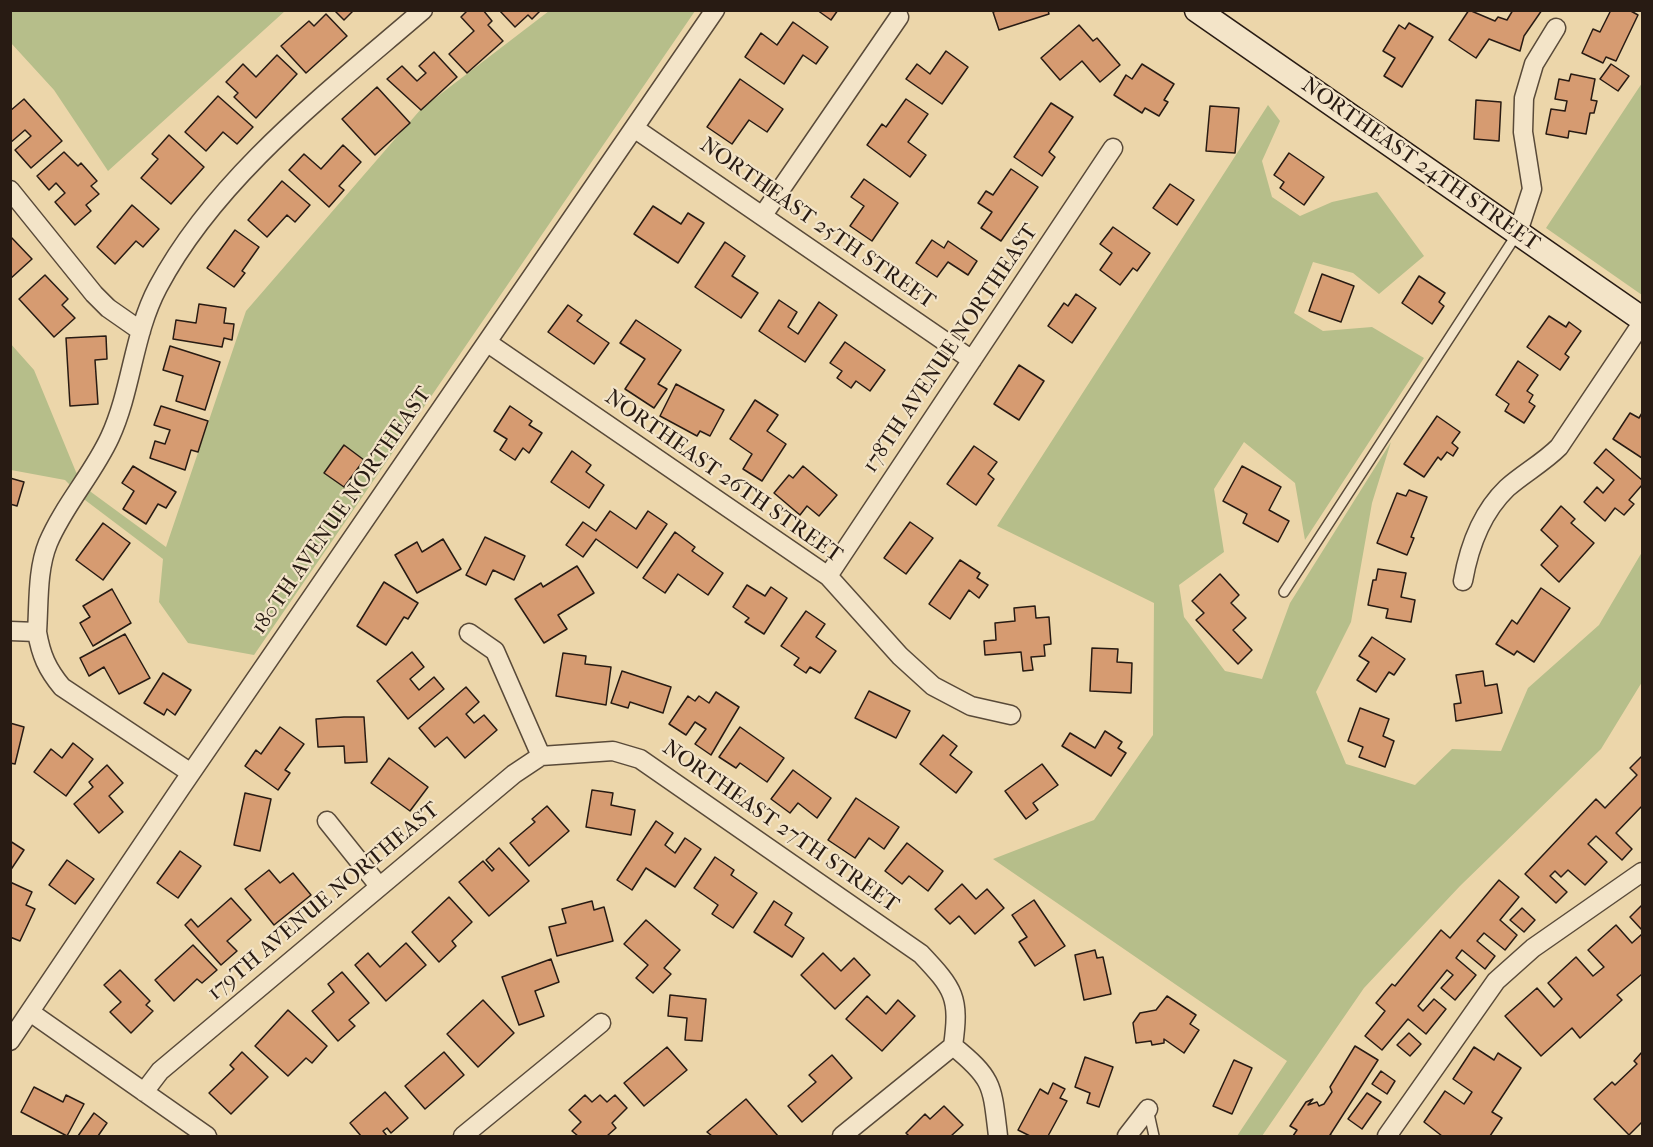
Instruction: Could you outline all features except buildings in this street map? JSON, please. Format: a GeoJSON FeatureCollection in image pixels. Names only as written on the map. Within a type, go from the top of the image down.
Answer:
{"type":"FeatureCollection","features":[{"type":"Feature","properties":{"kind":"main road","name":"NORTHEAST 24TH STREET"},"geometry":{"type":"LineString","coordinates":[[1197,10],[1642,318]]}},
{"type":"Feature","properties":{"kind":"street"},"geometry":{"type":"LineString","coordinates":[[191,773],[62,687],[44,662],[37,632],[41,568],[48,543],[110,438],[128,388],[141,331],[157,288],[182,248],[213,207],[280,134],[423,10]]}},
{"type":"Feature","properties":{"kind":"street","name":"180TH AVENUE NORTHEAST"},"geometry":{"type":"LineString","coordinates":[[10,1041],[191,773],[715,10]]}},
{"type":"Feature","properties":{"kind":"street"},"geometry":{"type":"LineString","coordinates":[[763,215],[899,16]]}},
{"type":"Feature","properties":{"kind":"street"},"geometry":{"type":"LineString","coordinates":[[1518,232],[1532,189],[1523,132],[1524,98],[1534,64],[1556,28]]}},
{"type":"Feature","properties":{"kind":"street","name":"NORTHEAST 25TH STREET"},"geometry":{"type":"LineString","coordinates":[[634,128],[972,360]]}},
{"type":"Feature","properties":{"kind":"street","name":"178TH AVENUE NORTHEAST"},"geometry":{"type":"LineString","coordinates":[[828,576],[1113,148]]}},
{"type":"Feature","properties":{"kind":"street"},"geometry":{"type":"LineString","coordinates":[[10,190],[94,294],[108,308],[141,331]]}},
{"type":"Feature","properties":{"kind":"street"},"geometry":{"type":"LineString","coordinates":[[1463,581],[1469,550],[1486,514],[1507,489],[1547,459],[1558,447],[1642,323]]}},
{"type":"Feature","properties":{"kind":"street","name":"NORTHEAST 26TH STREET"},"geometry":{"type":"LineString","coordinates":[[488,343],[828,576],[900,656],[933,686],[971,706],[1011,715]]}},
{"type":"Feature","properties":{"kind":"street"},"geometry":{"type":"LineString","coordinates":[[10,631],[37,632]]}},
{"type":"Feature","properties":{"kind":"street"},"geometry":{"type":"LineString","coordinates":[[469,633],[495,651],[542,756]]}},
{"type":"Feature","properties":{"kind":"street","name":"NORTHEAST 27TH STREET"},"geometry":{"type":"LineString","coordinates":[[542,756],[613,751],[640,759],[921,954],[944,978],[955,998],[957,1018],[953,1046]]}},
{"type":"Feature","properties":{"kind":"street","name":"179TH AVENUE NORTHEAST"},"geometry":{"type":"LineString","coordinates":[[144,1092],[160,1071],[379,886],[514,774],[542,756]]}},
{"type":"Feature","properties":{"kind":"street"},"geometry":{"type":"LineString","coordinates":[[327,820],[379,886]]}},
{"type":"Feature","properties":{"kind":"street"},"geometry":{"type":"LineString","coordinates":[[1387,1137],[1496,981],[1533,948],[1642,872]]}},
{"type":"Feature","properties":{"kind":"street"},"geometry":{"type":"LineString","coordinates":[[30,1012],[207,1137]]}},
{"type":"Feature","properties":{"kind":"street"},"geometry":{"type":"LineString","coordinates":[[464,1137],[601,1023]]}},
{"type":"Feature","properties":{"kind":"street"},"geometry":{"type":"LineString","coordinates":[[842,1137],[953,1046],[988,1078],[994,1096],[998,1137]]}},
{"type":"Feature","properties":{"kind":"street"},"geometry":{"type":"LineString","coordinates":[[1127,1137],[1148,1109]]}},
{"type":"Feature","properties":{"kind":"lane"},"geometry":{"type":"LineString","coordinates":[[1284,592],[1518,232]]}},
{"type":"Feature","properties":{"kind":"lane"},"geometry":{"type":"LineString","coordinates":[[1148,1109],[1154,1137]]}},
{"type":"Feature","properties":{"kind":"green space"},"geometry":{"type":"Polygon","coordinates":[[[11,10],[285,11],[108,171],[54,90],[11,43],[11,10]]]}},
{"type":"Feature","properties":{"kind":"green space"},"geometry":{"type":"Polygon","coordinates":[[[549,11],[695,11],[254,655],[188,643],[159,602],[163,559],[85,500],[65,480],[11,470],[10,343],[34,370],[76,472],[91,492],[166,547],[246,311],[421,109],[549,11]]]}},
{"type":"Feature","properties":{"kind":"green space"},"geometry":{"type":"Polygon","coordinates":[[[1642,83],[1642,295],[1546,228],[1642,83]]]}},
{"type":"Feature","properties":{"kind":"green space"},"geometry":{"type":"Polygon","coordinates":[[[1268,105],[1280,121],[1262,161],[1272,197],[1300,216],[1332,202],[1377,192],[1424,256],[1379,294],[1353,273],[1313,262],[1294,313],[1323,331],[1372,327],[1424,358],[1305,540],[1295,483],[1244,442],[1214,489],[1224,552],[1179,585],[1184,617],[1225,671],[1262,679],[1290,603],[1391,442],[1372,503],[1351,622],[1316,692],[1346,764],[1415,785],[1452,749],[1501,751],[1528,688],[1599,625],[1642,552],[1642,682],[1601,749],[1460,886],[1364,988],[1262,1136],[1237,1136],[1287,1061],[993,859],[1094,820],[1153,735],[1154,603],[997,526],[1268,105]]]}}]}
